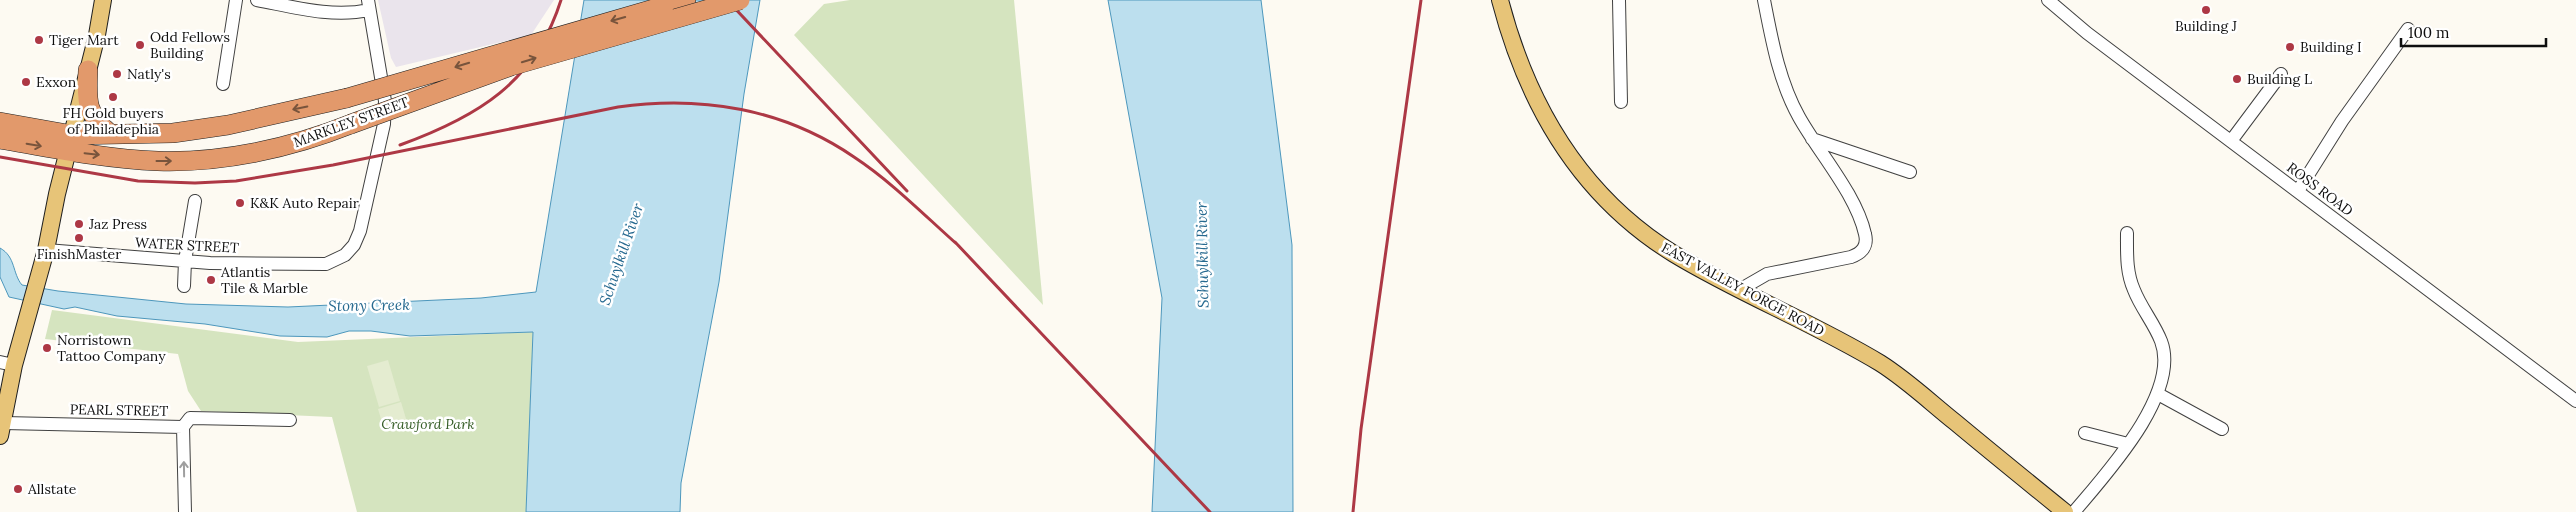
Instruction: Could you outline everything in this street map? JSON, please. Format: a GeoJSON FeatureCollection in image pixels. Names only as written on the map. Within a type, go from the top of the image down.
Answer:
{"type":"FeatureCollection","features":[{"type":"Feature","properties":{"kind":"highway"},"geometry":{"type":"LineString","coordinates":[[664,14],[686,0]]}},
{"type":"Feature","properties":{"kind":"highway"},"geometry":{"type":"LineString","coordinates":[[664,14],[740,0]]}},
{"type":"Feature","properties":{"kind":"highway","name":"MARKLEY STREET"},"geometry":{"type":"LineString","coordinates":[[0,139],[71,143],[109,133],[192,131],[228,125],[348,98],[664,14]]}},
{"type":"Feature","properties":{"kind":"highway","name":"MARKLEY STREET"},"geometry":{"type":"LineString","coordinates":[[0,122],[71,143],[157,161],[189,161],[278,147],[351,124],[478,76],[664,14]]}},
{"type":"Feature","properties":{"kind":"highway"},"geometry":{"type":"LineString","coordinates":[[88,70],[87,100],[90,110],[96,122],[109,133]]}},
{"type":"Feature","properties":{"kind":"main road"},"geometry":{"type":"LineString","coordinates":[[2,429],[7,363],[30,310],[45,256],[103,0]]}},
{"type":"Feature","properties":{"kind":"main road","name":"EAST VALLEY FORGE ROAD"},"geometry":{"type":"LineString","coordinates":[[1500,0],[1518,60],[1532,94],[1556,138],[1585,178],[1606,201],[1646,235],[1690,263],[1862,353],[1922,394],[2065,512]]}},
{"type":"Feature","properties":{"kind":"street"},"geometry":{"type":"LineString","coordinates":[[223,84],[236,0]]}},
{"type":"Feature","properties":{"kind":"street"},"geometry":{"type":"LineString","coordinates":[[257,0],[325,13],[348,14],[369,5]]}},
{"type":"Feature","properties":{"kind":"street"},"geometry":{"type":"LineString","coordinates":[[1619,0],[1621,102]]}},
{"type":"Feature","properties":{"kind":"street"},"geometry":{"type":"LineString","coordinates":[[1741,289],[1767,274],[1852,257],[1864,247],[1866,236],[1855,208],[1795,111],[1783,84],[1764,0]]}},
{"type":"Feature","properties":{"kind":"street","name":"ROSS ROAD"},"geometry":{"type":"LineString","coordinates":[[2048,0],[2087,33],[2576,401]]}},
{"type":"Feature","properties":{"kind":"street","name":"WATER STREET"},"geometry":{"type":"LineString","coordinates":[[45,256],[326,264],[346,255],[354,245],[360,230],[384,124],[385,101],[369,5]]}},
{"type":"Feature","properties":{"kind":"street"},"geometry":{"type":"LineString","coordinates":[[2298,191],[2342,122],[2408,28]]}},
{"type":"Feature","properties":{"kind":"street"},"geometry":{"type":"LineString","coordinates":[[2231,140],[2281,74]]}},
{"type":"Feature","properties":{"kind":"street"},"geometry":{"type":"LineString","coordinates":[[1812,139],[1910,172]]}},
{"type":"Feature","properties":{"kind":"street"},"geometry":{"type":"LineString","coordinates":[[184,286],[185,261],[194,201]]}},
{"type":"Feature","properties":{"kind":"street"},"geometry":{"type":"LineString","coordinates":[[2074,512],[2122,456],[2158,394],[2164,373],[2162,346],[2156,329],[2133,290],[2129,275],[2127,233]]}},
{"type":"Feature","properties":{"kind":"street"},"geometry":{"type":"LineString","coordinates":[[2158,394],[2222,429]]}},
{"type":"Feature","properties":{"kind":"street","name":"PEARL STREET"},"geometry":{"type":"LineString","coordinates":[[2,429],[183,427],[190,418],[290,420]]}},
{"type":"Feature","properties":{"kind":"street"},"geometry":{"type":"LineString","coordinates":[[183,427],[185,512]]}},
{"type":"Feature","properties":{"kind":"street"},"geometry":{"type":"LineString","coordinates":[[2086,433],[2128,444]]}},
{"type":"Feature","properties":{"kind":"shaded area"},"geometry":{"type":"Polygon","coordinates":[[[378,0],[554,0],[531,35],[396,67],[391,58],[378,0]]]}},
{"type":"Feature","properties":{"kind":"green space"},"geometry":{"type":"Polygon","coordinates":[[[850,0],[1014,0],[1043,305],[794,35],[824,4],[850,0]]]}},
{"type":"Feature","properties":{"kind":"green space","name":"Crawford Park"},"geometry":{"type":"Polygon","coordinates":[[[52,310],[298,342],[533,332],[526,512],[357,512],[332,417],[201,411],[188,391],[178,354],[45,339],[52,310]]]}},
{"type":"Feature","properties":{"kind":"green space"},"geometry":{"type":"Polygon","coordinates":[[[388,360],[400,401],[379,407],[367,366],[388,360]]]}},
{"type":"Feature","properties":{"kind":"green space"},"geometry":{"type":"Polygon","coordinates":[[[401,402],[407,422],[384,429],[378,409],[401,402]]]}},
{"type":"Feature","properties":{"kind":"water"},"geometry":{"type":"Polygon","coordinates":[[[584,0],[760,0],[744,94],[719,282],[681,483],[680,512],[526,512],[533,332],[410,336],[371,331],[349,331],[327,337],[280,336],[205,324],[117,316],[75,307],[64,309],[9,297],[0,277],[0,248],[9,256],[22,285],[58,291],[186,304],[288,307],[481,298],[536,292],[584,0]]]}},
{"type":"Feature","properties":{"kind":"water","name":"Schuylkill River"},"geometry":{"type":"Polygon","coordinates":[[[1108,0],[1261,0],[1292,245],[1293,512],[1152,512],[1162,298],[1108,0]]]}},
{"type":"Feature","properties":{"kind":"railway"},"geometry":{"type":"LineString","coordinates":[[400,145],[454,122],[478,109],[500,93],[519,75],[536,54],[550,29],[561,0]]}},
{"type":"Feature","properties":{"kind":"railway"},"geometry":{"type":"LineString","coordinates":[[727,0],[907,191]]}},
{"type":"Feature","properties":{"kind":"railway"},"geometry":{"type":"LineString","coordinates":[[1353,512],[1361,429],[1421,0]]}},
{"type":"Feature","properties":{"kind":"railway"},"geometry":{"type":"LineString","coordinates":[[0,157],[138,181],[195,183],[236,181],[333,165],[618,107],[680,103],[711,105],[771,117],[799,127],[827,141],[882,177],[959,246]]}},
{"type":"Feature","properties":{"kind":"railway"},"geometry":{"type":"LineString","coordinates":[[955,242],[1210,512]]}},
{"type":"Feature","properties":{"kind":"place","name":"Building J"},"geometry":{"type":"Point","coordinates":[2206,10]}},
{"type":"Feature","properties":{"kind":"place","name":"Tiger Mart"},"geometry":{"type":"Point","coordinates":[39,40]}},
{"type":"Feature","properties":{"kind":"place","name":"Odd Fellows Building"},"geometry":{"type":"Point","coordinates":[140,45]}},
{"type":"Feature","properties":{"kind":"place","name":"Building I"},"geometry":{"type":"Point","coordinates":[2290,47]}},
{"type":"Feature","properties":{"kind":"place","name":"Natly's"},"geometry":{"type":"Point","coordinates":[117,74]}},
{"type":"Feature","properties":{"kind":"place","name":"Building L"},"geometry":{"type":"Point","coordinates":[2237,79]}},
{"type":"Feature","properties":{"kind":"place","name":"Exxon"},"geometry":{"type":"Point","coordinates":[26,82]}},
{"type":"Feature","properties":{"kind":"place","name":"FH Gold buyers of Philadephia"},"geometry":{"type":"Point","coordinates":[113,97]}},
{"type":"Feature","properties":{"kind":"place","name":"K&K Auto Repair"},"geometry":{"type":"Point","coordinates":[240,203]}},
{"type":"Feature","properties":{"kind":"place","name":"Jaz Press"},"geometry":{"type":"Point","coordinates":[79,224]}},
{"type":"Feature","properties":{"kind":"place","name":"FinishMaster"},"geometry":{"type":"Point","coordinates":[79,238]}},
{"type":"Feature","properties":{"kind":"place","name":"Atlantis Tile & Marble"},"geometry":{"type":"Point","coordinates":[211,280]}},
{"type":"Feature","properties":{"kind":"place","name":"Norristown Tattoo Company"},"geometry":{"type":"Point","coordinates":[47,348]}},
{"type":"Feature","properties":{"kind":"place","name":"Allstate"},"geometry":{"type":"Point","coordinates":[18,489]}},
{"type":"Feature","properties":{"kind":"water label","name":"Stony Creek"},"geometry":{"type":"Point","coordinates":[369,305]}}]}
